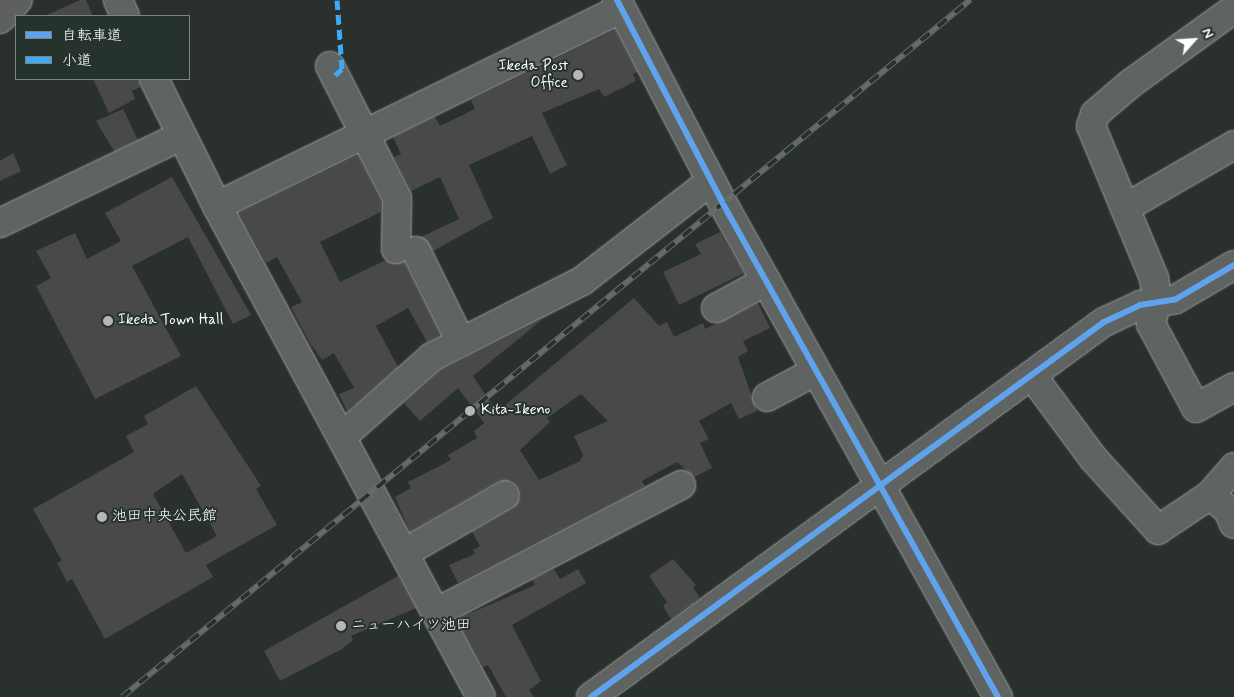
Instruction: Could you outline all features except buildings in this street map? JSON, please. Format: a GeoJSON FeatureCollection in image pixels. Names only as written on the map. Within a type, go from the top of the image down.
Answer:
{"type":"FeatureCollection","features":[{"type":"Feature","properties":{"kind":"highway"},"geometry":{"type":"LineString","coordinates":[[0,19],[18,0]]}},
{"type":"Feature","properties":{"kind":"street"},"geometry":{"type":"LineString","coordinates":[[118,0],[125,15]]}},
{"type":"Feature","properties":{"kind":"street"},"geometry":{"type":"LineString","coordinates":[[217,206],[364,134],[619,4],[711,181],[998,697]]}},
{"type":"Feature","properties":{"kind":"street"},"geometry":{"type":"LineString","coordinates":[[1234,9],[1095,114],[1090,126],[1154,278],[1157,300],[1151,324],[1196,408],[1234,387]]}},
{"type":"Feature","properties":{"kind":"street"},"geometry":{"type":"LineString","coordinates":[[330,66],[397,198],[406,250],[461,342]]}},
{"type":"Feature","properties":{"kind":"street"},"geometry":{"type":"LineString","coordinates":[[154,80],[217,206],[344,435],[482,697]]}},
{"type":"Feature","properties":{"kind":"street"},"geometry":{"type":"LineString","coordinates":[[0,223],[181,136]]}},
{"type":"Feature","properties":{"kind":"street"},"geometry":{"type":"LineString","coordinates":[[1125,208],[1234,145]]}},
{"type":"Feature","properties":{"kind":"street"},"geometry":{"type":"LineString","coordinates":[[344,435],[432,356],[582,281],[711,181]]}},
{"type":"Feature","properties":{"kind":"street"},"geometry":{"type":"LineString","coordinates":[[591,697],[879,486],[1033,377],[1104,322],[1157,300],[1176,299],[1234,265]]}},
{"type":"Feature","properties":{"kind":"street"},"geometry":{"type":"LineString","coordinates":[[716,308],[766,281]]}},
{"type":"Feature","properties":{"kind":"street"},"geometry":{"type":"LineString","coordinates":[[767,397],[816,371]]}},
{"type":"Feature","properties":{"kind":"street"},"geometry":{"type":"LineString","coordinates":[[1033,377],[1093,458],[1158,530],[1210,495],[1234,467]]}},
{"type":"Feature","properties":{"kind":"street"},"geometry":{"type":"LineString","coordinates":[[437,612],[681,485]]}},
{"type":"Feature","properties":{"kind":"street"},"geometry":{"type":"LineString","coordinates":[[406,552],[505,495]]}},
{"type":"Feature","properties":{"kind":"street"},"geometry":{"type":"LineString","coordinates":[[1210,495],[1228,510],[1234,524]]}},
{"type":"Feature","properties":{"kind":"railway"},"geometry":{"type":"LineString","coordinates":[[122,697],[970,0]]}},
{"type":"Feature","properties":{"kind":"marked path"},"geometry":{"type":"LineString","coordinates":[[335,75],[342,69],[337,0]]}},
{"type":"Feature","properties":{"kind":"cycle path"},"geometry":{"type":"LineString","coordinates":[[617,0],[722,202],[998,697]]}},
{"type":"Feature","properties":{"kind":"cycle path"},"geometry":{"type":"LineString","coordinates":[[591,697],[1104,322],[1140,305],[1176,299],[1234,265]]}},
{"type":"Feature","properties":{"kind":"place","name":"Ikeda Post Office"},"geometry":{"type":"Point","coordinates":[578,75]}},
{"type":"Feature","properties":{"kind":"place","name":"Ikeda Town Hall"},"geometry":{"type":"Point","coordinates":[108,321]}},
{"type":"Feature","properties":{"kind":"place","name":"Kita-Ikeno"},"geometry":{"type":"Point","coordinates":[470,411]}},
{"type":"Feature","properties":{"kind":"place","name":"池田中央公民館"},"geometry":{"type":"Point","coordinates":[102,517]}},
{"type":"Feature","properties":{"kind":"place","name":"ニューハイツ池田"},"geometry":{"type":"Point","coordinates":[341,626]}}]}
